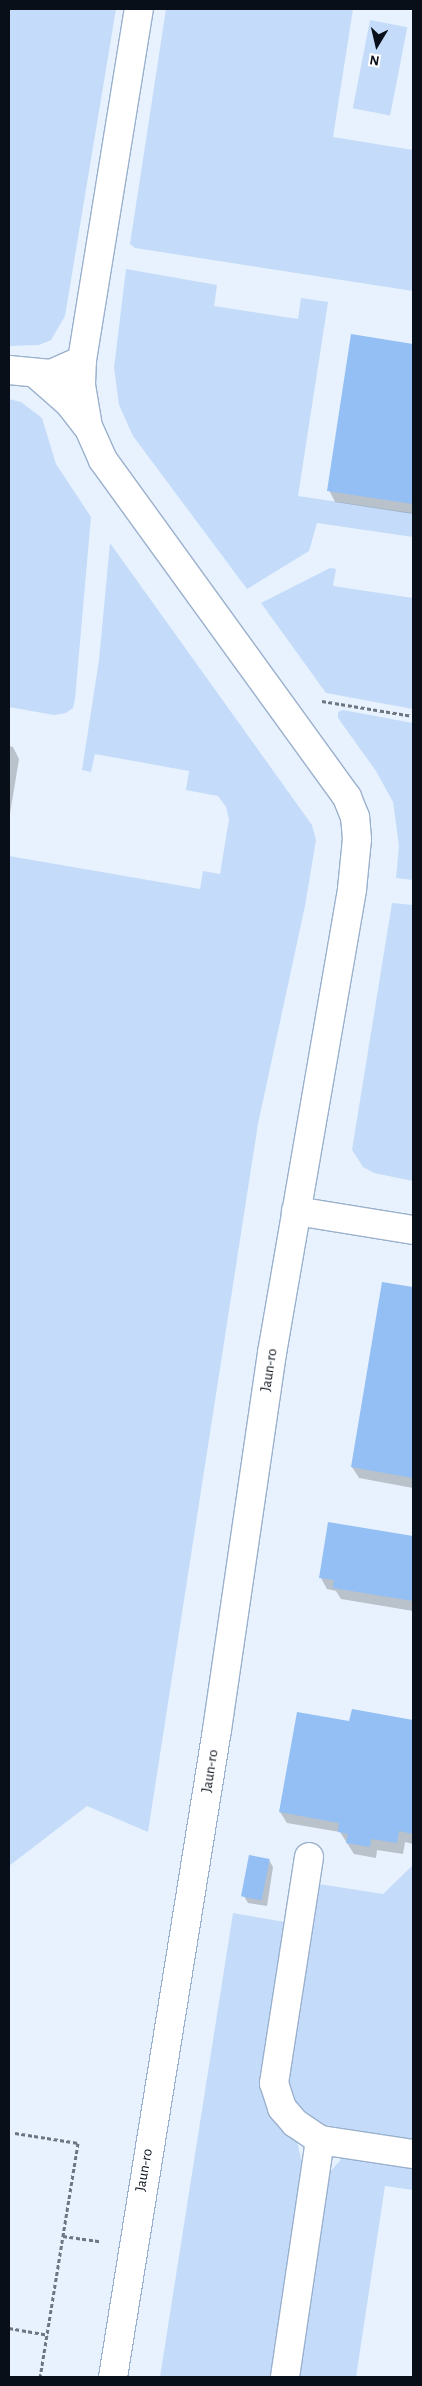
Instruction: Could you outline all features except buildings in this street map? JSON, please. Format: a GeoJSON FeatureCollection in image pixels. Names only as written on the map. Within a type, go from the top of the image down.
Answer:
{"type":"FeatureCollection","features":[{"type":"Feature","properties":{"kind":"street"},"geometry":{"type":"LineString","coordinates":[[88,427],[81,385],[82,360],[139,9]]}},
{"type":"Feature","properties":{"kind":"street"},"geometry":{"type":"LineString","coordinates":[[9,370],[36,374],[62,370],[82,360]]}},
{"type":"Feature","properties":{"kind":"street"},"geometry":{"type":"LineString","coordinates":[[36,374],[63,397],[88,427]]}},
{"type":"Feature","properties":{"kind":"street","name":"Jaun-ro"},"geometry":{"type":"LineString","coordinates":[[88,427],[103,460],[347,797],[355,818],[357,839],[352,889],[296,1211],[113,2377]]}},
{"type":"Feature","properties":{"kind":"street"},"geometry":{"type":"LineString","coordinates":[[296,1211],[413,1230]]}},
{"type":"Feature","properties":{"kind":"street"},"geometry":{"type":"LineString","coordinates":[[309,1856],[274,2083],[282,2108],[295,2123],[320,2140],[413,2154]]}},
{"type":"Feature","properties":{"kind":"street"},"geometry":{"type":"LineString","coordinates":[[285,2377],[320,2140]]}},
{"type":"Feature","properties":{"kind":"path"},"geometry":{"type":"LineString","coordinates":[[322,701],[413,716]]}},
{"type":"Feature","properties":{"kind":"path"},"geometry":{"type":"LineString","coordinates":[[15,2132],[78,2143],[40,2377]]}},
{"type":"Feature","properties":{"kind":"path"},"geometry":{"type":"LineString","coordinates":[[63,2236],[100,2242]]}},
{"type":"Feature","properties":{"kind":"path"},"geometry":{"type":"LineString","coordinates":[[9,2328],[47,2335]]}},
{"type":"Feature","properties":{"kind":"shaded area"},"geometry":{"type":"Polygon","coordinates":[[[9,9],[116,9],[65,316],[51,340],[39,345],[9,346],[9,9]]]}},
{"type":"Feature","properties":{"kind":"shaded area"},"geometry":{"type":"Polygon","coordinates":[[[166,9],[353,9],[333,137],[413,150],[413,291],[135,248],[130,244],[166,9]]]}},
{"type":"Feature","properties":{"kind":"shaded area"},"geometry":{"type":"Polygon","coordinates":[[[370,20],[407,27],[390,116],[353,108],[370,20]]]}},
{"type":"Feature","properties":{"kind":"shaded area"},"geometry":{"type":"Polygon","coordinates":[[[126,269],[217,285],[214,306],[298,319],[301,298],[328,302],[298,496],[413,513],[413,537],[317,523],[309,551],[247,589],[133,436],[119,405],[114,368],[126,269]]]}},
{"type":"Feature","properties":{"kind":"shaded area"},"geometry":{"type":"Polygon","coordinates":[[[9,399],[21,402],[42,418],[56,464],[91,517],[75,699],[73,708],[66,713],[54,715],[9,707],[9,399]]]}},
{"type":"Feature","properties":{"kind":"shaded area"},"geometry":{"type":"Polygon","coordinates":[[[110,543],[312,825],[316,840],[305,906],[258,1124],[148,1832],[87,1806],[9,1866],[9,856],[200,889],[203,871],[220,874],[229,819],[226,807],[218,796],[186,790],[189,771],[95,754],[91,772],[82,770],[99,660],[110,543]]]}},
{"type":"Feature","properties":{"kind":"shaded area"},"geometry":{"type":"Polygon","coordinates":[[[330,568],[336,569],[333,586],[413,598],[413,709],[326,693],[261,603],[330,568]]]}},
{"type":"Feature","properties":{"kind":"shaded area"},"geometry":{"type":"Polygon","coordinates":[[[343,710],[413,723],[413,880],[396,878],[399,846],[393,802],[376,771],[338,718],[338,712],[343,710]]]}},
{"type":"Feature","properties":{"kind":"shaded area"},"geometry":{"type":"Polygon","coordinates":[[[392,903],[413,905],[413,1181],[374,1173],[363,1167],[352,1150],[392,903]]]}},
{"type":"Feature","properties":{"kind":"shaded area"},"geometry":{"type":"Polygon","coordinates":[[[413,1865],[413,2140],[319,2124],[295,2102],[286,2077],[319,1884],[383,1894],[413,1865]]]}},
{"type":"Feature","properties":{"kind":"shaded area"},"geometry":{"type":"Polygon","coordinates":[[[233,1913],[285,1922],[261,2077],[262,2091],[265,2104],[297,2141],[304,2171],[274,2377],[160,2377],[233,1913]]]}},
{"type":"Feature","properties":{"kind":"shaded area"},"geometry":{"type":"Polygon","coordinates":[[[344,2156],[413,2162],[413,2190],[385,2186],[356,2377],[295,2377],[329,2173],[344,2156]]]}}]}
